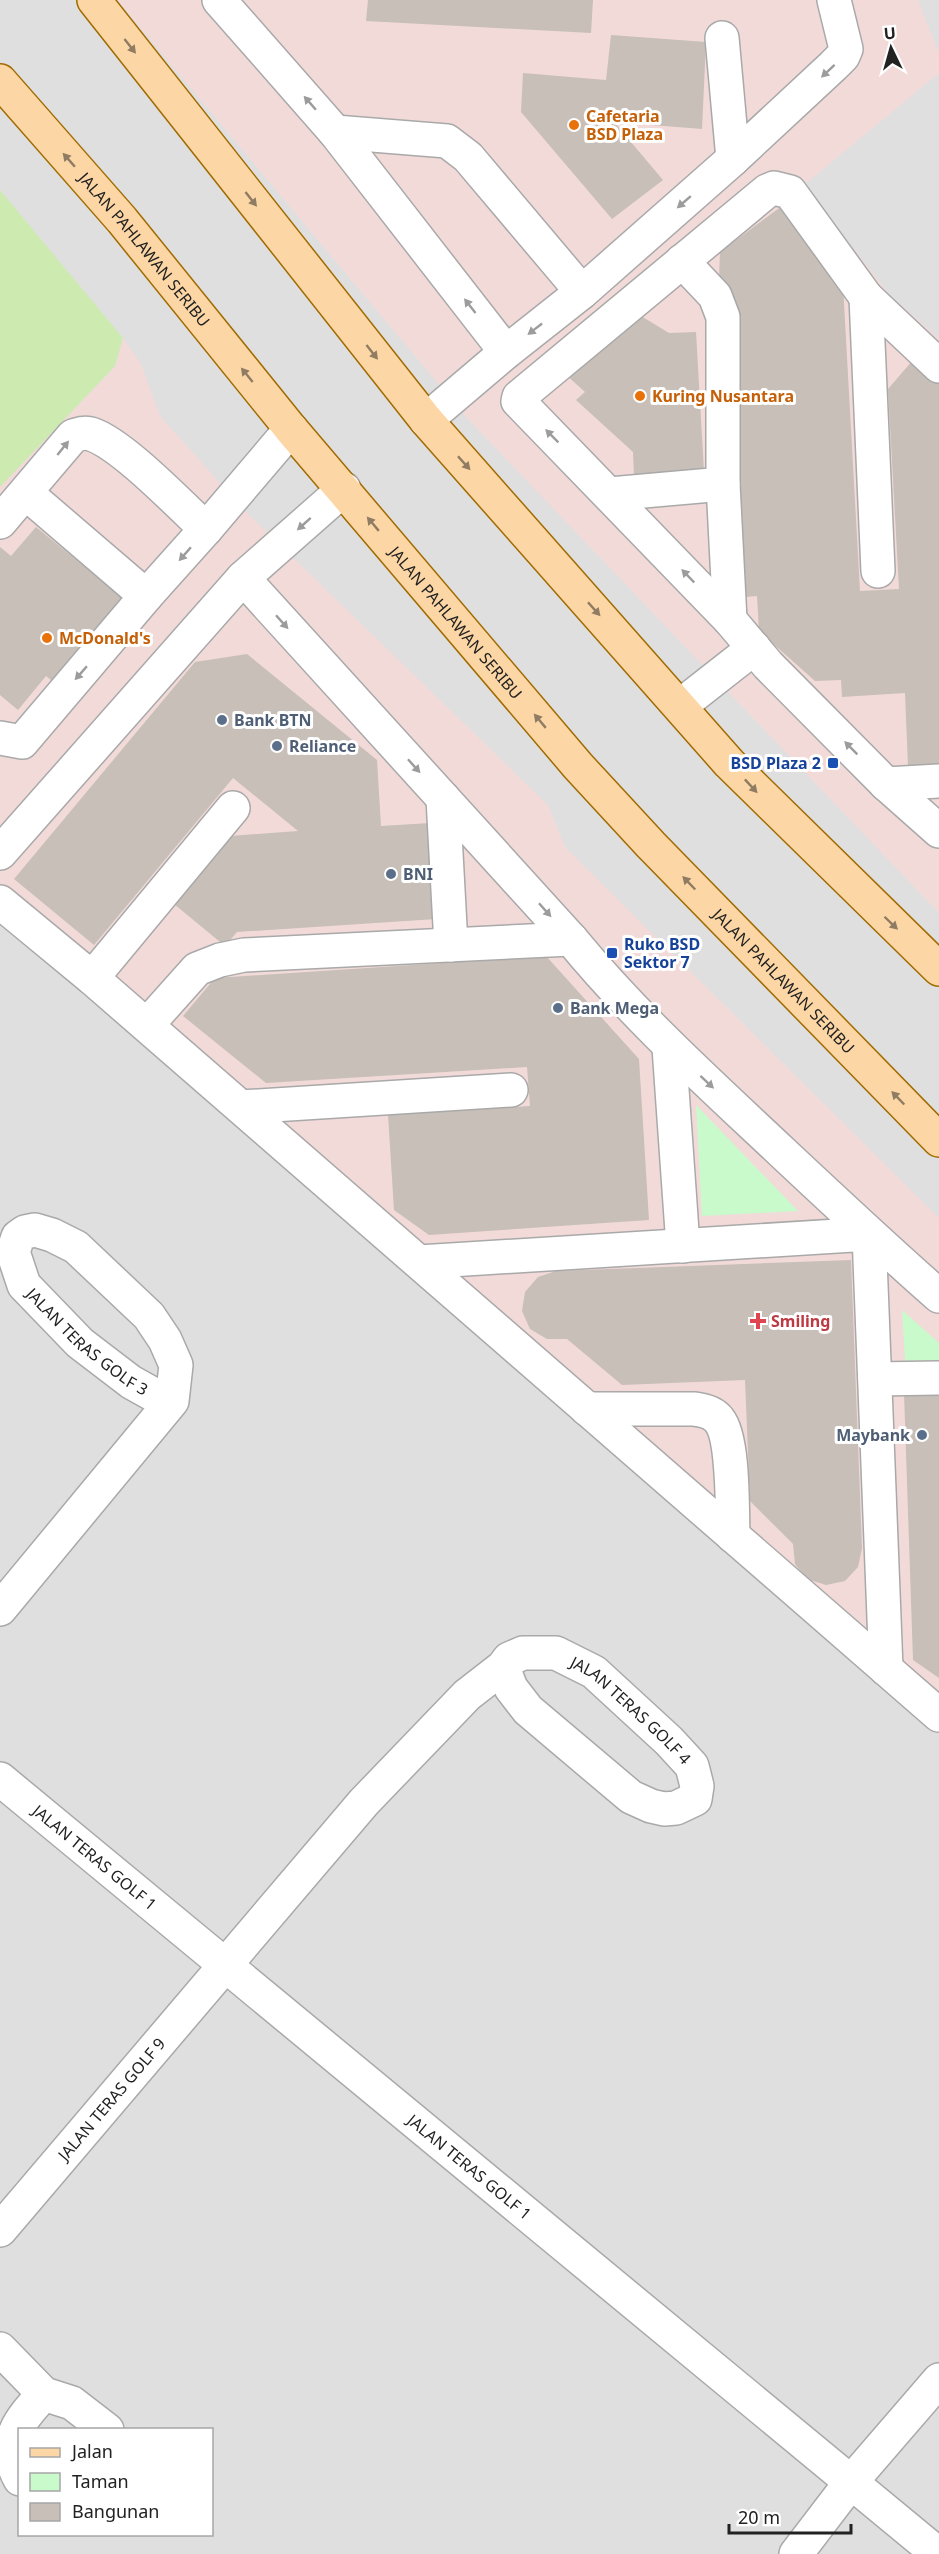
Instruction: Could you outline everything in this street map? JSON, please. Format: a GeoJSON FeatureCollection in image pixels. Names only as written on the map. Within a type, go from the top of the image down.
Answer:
{"type":"FeatureCollection","features":[{"type":"Feature","properties":{"kind":"main road"},"geometry":{"type":"LineString","coordinates":[[94,0],[426,420],[760,796],[939,969]]}},
{"type":"Feature","properties":{"kind":"main road","name":"JALAN PAHLAWAN SERIBU"},"geometry":{"type":"LineString","coordinates":[[0,81],[122,220],[291,429],[578,766],[651,845],[939,1140]]}},
{"type":"Feature","properties":{"kind":"street"},"geometry":{"type":"LineString","coordinates":[[426,420],[506,352],[582,292],[733,159],[843,56],[845,42],[834,0]]}},
{"type":"Feature","properties":{"kind":"street"},"geometry":{"type":"LineString","coordinates":[[234,4],[506,352]]}},
{"type":"Feature","properties":{"kind":"street"},"geometry":{"type":"LineString","coordinates":[[722,38],[733,159]]}},
{"type":"Feature","properties":{"kind":"street"},"geometry":{"type":"LineString","coordinates":[[335,132],[447,141],[468,157],[582,292]]}},
{"type":"Feature","properties":{"kind":"street"},"geometry":{"type":"LineString","coordinates":[[939,366],[866,297],[790,192],[781,189],[767,191],[519,397],[520,405],[610,494],[754,648],[886,784],[939,831]]}},
{"type":"Feature","properties":{"kind":"street"},"geometry":{"type":"LineString","coordinates":[[682,261],[715,296],[723,317],[723,484],[730,620]]}},
{"type":"Feature","properties":{"kind":"street"},"geometry":{"type":"LineString","coordinates":[[866,297],[878,571]]}},
{"type":"Feature","properties":{"kind":"street"},"geometry":{"type":"LineString","coordinates":[[0,738],[22,742],[291,429]]}},
{"type":"Feature","properties":{"kind":"street"},"geometry":{"type":"LineString","coordinates":[[0,522],[73,436],[90,434],[114,446],[206,529]]}},
{"type":"Feature","properties":{"kind":"street"},"geometry":{"type":"LineString","coordinates":[[610,494],[723,484]]}},
{"type":"Feature","properties":{"kind":"street"},"geometry":{"type":"LineString","coordinates":[[0,853],[243,578],[344,489]]}},
{"type":"Feature","properties":{"kind":"street"},"geometry":{"type":"LineString","coordinates":[[26,493],[146,596]]}},
{"type":"Feature","properties":{"kind":"street"},"geometry":{"type":"LineString","coordinates":[[243,578],[571,939],[598,972],[669,1047],[869,1234],[939,1296]]}},
{"type":"Feature","properties":{"kind":"street"},"geometry":{"type":"LineString","coordinates":[[680,706],[754,648]]}},
{"type":"Feature","properties":{"kind":"street"},"geometry":{"type":"LineString","coordinates":[[886,784],[939,780]]}},
{"type":"Feature","properties":{"kind":"street"},"geometry":{"type":"LineString","coordinates":[[443,798],[451,945]]}},
{"type":"Feature","properties":{"kind":"street"},"geometry":{"type":"LineString","coordinates":[[92,978],[233,808]]}},
{"type":"Feature","properties":{"kind":"street"},"geometry":{"type":"LineString","coordinates":[[0,902],[241,1107],[939,1715]]}},
{"type":"Feature","properties":{"kind":"street"},"geometry":{"type":"LineString","coordinates":[[147,1026],[197,969],[220,960],[243,955],[571,939]]}},
{"type":"Feature","properties":{"kind":"street"},"geometry":{"type":"LineString","coordinates":[[669,1047],[683,1246]]}},
{"type":"Feature","properties":{"kind":"street"},"geometry":{"type":"LineString","coordinates":[[241,1107],[511,1090]]}},
{"type":"Feature","properties":{"kind":"street","name":"JALAN TERAS GOLF 3"},"geometry":{"type":"LineString","coordinates":[[34,1230],[52,1235],[76,1247],[149,1316],[165,1340],[176,1365],[172,1401],[131,1382],[80,1343],[24,1285],[13,1252],[18,1237],[34,1230]]}},
{"type":"Feature","properties":{"kind":"street"},"geometry":{"type":"LineString","coordinates":[[419,1262],[869,1234]]}},
{"type":"Feature","properties":{"kind":"street"},"geometry":{"type":"LineString","coordinates":[[869,1234],[886,1669]]}},
{"type":"Feature","properties":{"kind":"street"},"geometry":{"type":"LineString","coordinates":[[875,1379],[939,1378]]}},
{"type":"Feature","properties":{"kind":"street"},"geometry":{"type":"LineString","coordinates":[[0,1609],[172,1401]]}},
{"type":"Feature","properties":{"kind":"street"},"geometry":{"type":"LineString","coordinates":[[587,1409],[694,1409],[707,1411],[719,1419],[728,1438],[733,1536]]}},
{"type":"Feature","properties":{"kind":"street","name":"JALAN TERAS GOLF 4"},"geometry":{"type":"LineString","coordinates":[[225,1967],[364,1802],[467,1695],[503,1667],[509,1659],[523,1653],[556,1653],[594,1672],[669,1741],[692,1766],[698,1786],[694,1799],[676,1808],[664,1809],[631,1797],[528,1710],[512,1688],[503,1667]]}},
{"type":"Feature","properties":{"kind":"street","name":"JALAN TERAS GOLF 1"},"geometry":{"type":"LineString","coordinates":[[0,1779],[938,2554]]}},
{"type":"Feature","properties":{"kind":"street","name":"JALAN TERAS GOLF 9"},"geometry":{"type":"LineString","coordinates":[[0,2230],[225,1967]]}},
{"type":"Feature","properties":{"kind":"street"},"geometry":{"type":"LineString","coordinates":[[0,2349],[44,2394],[72,2403],[104,2428]]}},
{"type":"Feature","properties":{"kind":"street"},"geometry":{"type":"LineString","coordinates":[[796,2554],[851,2482],[939,2380]]}},
{"type":"Feature","properties":{"kind":"street"},"geometry":{"type":"LineString","coordinates":[[18,2476],[11,2467],[8,2448],[18,2422],[44,2394]]}},
{"type":"Feature","properties":{"kind":"shaded area"},"geometry":{"type":"Polygon","coordinates":[[[0,0],[939,0],[939,2554],[0,2554],[0,0]]]}},
{"type":"Feature","properties":{"kind":"shaded area"},"geometry":{"type":"Polygon","coordinates":[[[117,0],[918,0],[939,54],[939,73],[804,185],[889,294],[939,339],[939,913],[466,417],[117,0]]]}},
{"type":"Feature","properties":{"kind":"shaded area"},"geometry":{"type":"Polygon","coordinates":[[[123,338],[141,364],[160,416],[246,512],[548,805],[565,847],[939,1218],[939,1733],[0,920],[0,487],[115,366],[123,338]]]}},
{"type":"Feature","properties":{"kind":"green space"},"geometry":{"type":"Polygon","coordinates":[[[0,190],[123,338],[115,366],[0,487],[0,190]]]}},
{"type":"Feature","properties":{"kind":"green space"},"geometry":{"type":"Polygon","coordinates":[[[696,1105],[798,1211],[702,1216],[696,1105]]]}},
{"type":"Feature","properties":{"kind":"green space"},"geometry":{"type":"Polygon","coordinates":[[[902,1310],[939,1343],[939,1360],[905,1361],[902,1310]]]}},
{"type":"Feature","properties":{"kind":"building"},"geometry":{"type":"Polygon","coordinates":[[[368,0],[593,0],[591,33],[366,21],[368,0]]]}},
{"type":"Feature","properties":{"kind":"building","name":"Cafetaria BSD Plaza"},"geometry":{"type":"Polygon","coordinates":[[[611,35],[706,42],[702,129],[614,122],[663,180],[612,219],[521,112],[523,73],[606,80],[611,35]]]}},
{"type":"Feature","properties":{"kind":"building"},"geometry":{"type":"Polygon","coordinates":[[[782,206],[843,285],[860,591],[899,589],[888,389],[913,360],[939,382],[939,764],[908,766],[905,693],[842,697],[841,680],[815,681],[759,631],[757,596],[745,597],[735,413],[719,279],[720,252],[782,206]]]}},
{"type":"Feature","properties":{"kind":"building","name":"Kuring Nusantara"},"geometry":{"type":"Polygon","coordinates":[[[641,316],[669,333],[696,332],[704,472],[634,476],[633,452],[576,400],[585,392],[564,373],[641,316]]]}},
{"type":"Feature","properties":{"kind":"building","name":"McDonald's"},"geometry":{"type":"Polygon","coordinates":[[[36,527],[126,600],[56,684],[46,676],[18,710],[0,695],[0,547],[11,556],[36,527]]]}},
{"type":"Feature","properties":{"kind":"building"},"geometry":{"type":"Polygon","coordinates":[[[247,654],[377,760],[381,826],[430,823],[436,919],[237,932],[225,946],[174,904],[230,836],[298,831],[233,778],[94,945],[14,879],[195,662],[247,654]]]}},
{"type":"Feature","properties":{"kind":"building"},"geometry":{"type":"Polygon","coordinates":[[[546,956],[639,1059],[649,1220],[429,1235],[394,1210],[388,1115],[530,1106],[527,1067],[266,1083],[183,1016],[215,978],[546,956]]]}},
{"type":"Feature","properties":{"kind":"building"},"geometry":{"type":"Polygon","coordinates":[[[851,1260],[862,1548],[858,1567],[845,1581],[826,1585],[807,1579],[795,1564],[793,1544],[750,1501],[745,1380],[622,1385],[567,1339],[547,1339],[530,1329],[522,1311],[525,1292],[538,1277],[556,1271],[851,1260]]]}},
{"type":"Feature","properties":{"kind":"building"},"geometry":{"type":"Polygon","coordinates":[[[939,1392],[939,1678],[913,1660],[904,1393],[939,1392]]]}},
{"type":"Feature","properties":{"kind":"place","name":"Cafetaria BSD Plaza"},"geometry":{"type":"Point","coordinates":[574,125]}},
{"type":"Feature","properties":{"kind":"place","name":"Kuring Nusantara"},"geometry":{"type":"Point","coordinates":[640,396]}},
{"type":"Feature","properties":{"kind":"place","name":"McDonald's"},"geometry":{"type":"Point","coordinates":[47,638]}},
{"type":"Feature","properties":{"kind":"place","name":"Bank BTN"},"geometry":{"type":"Point","coordinates":[222,720]}},
{"type":"Feature","properties":{"kind":"place","name":"Reliance"},"geometry":{"type":"Point","coordinates":[277,746]}},
{"type":"Feature","properties":{"kind":"place","name":"BSD Plaza 2"},"geometry":{"type":"Point","coordinates":[833,763]}},
{"type":"Feature","properties":{"kind":"place","name":"BNI"},"geometry":{"type":"Point","coordinates":[391,874]}},
{"type":"Feature","properties":{"kind":"place","name":"Ruko BSD Sektor 7"},"geometry":{"type":"Point","coordinates":[612,953]}},
{"type":"Feature","properties":{"kind":"place","name":"Bank Mega"},"geometry":{"type":"Point","coordinates":[558,1008]}},
{"type":"Feature","properties":{"kind":"place","name":"Smiling"},"geometry":{"type":"Point","coordinates":[758,1321]}},
{"type":"Feature","properties":{"kind":"place","name":"Maybank"},"geometry":{"type":"Point","coordinates":[922,1435]}}]}
